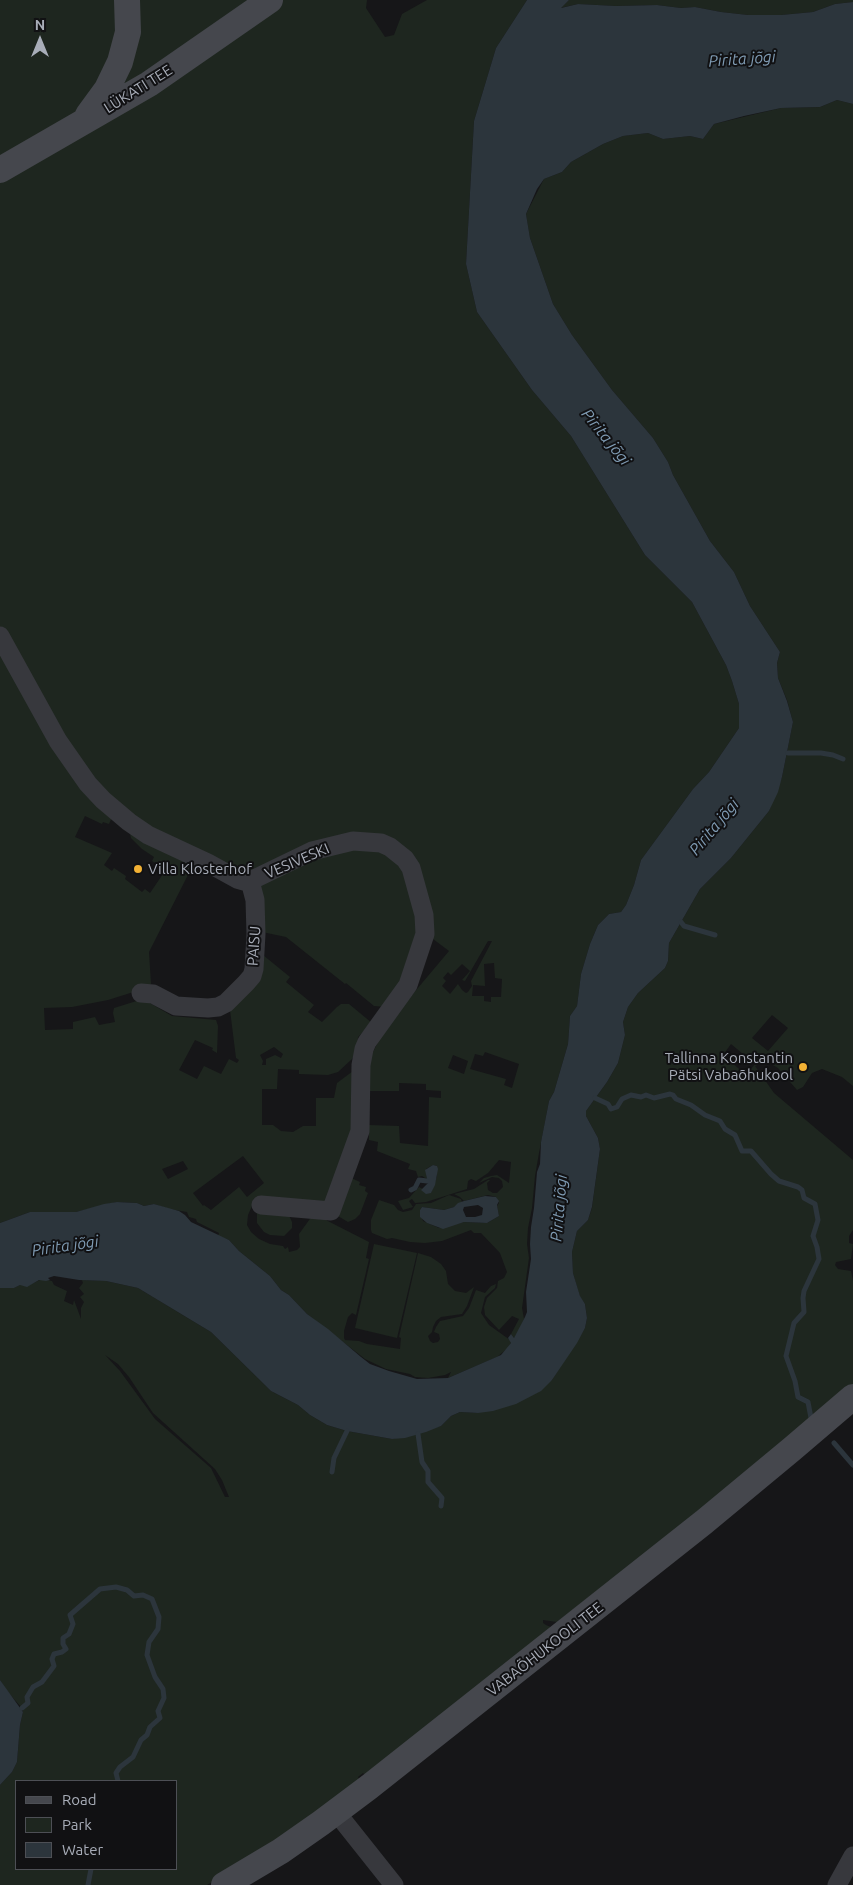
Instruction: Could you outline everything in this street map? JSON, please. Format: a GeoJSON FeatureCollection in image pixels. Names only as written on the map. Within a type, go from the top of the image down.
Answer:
{"type":"FeatureCollection","features":[{"type":"Feature","properties":{"kind":"street"},"geometry":{"type":"LineString","coordinates":[[83,122],[107,89],[120,62],[128,32],[126,0]]}},
{"type":"Feature","properties":{"kind":"street","name":"LÜKATI TEE"},"geometry":{"type":"LineString","coordinates":[[0,170],[150,84],[270,0]]}},
{"type":"Feature","properties":{"kind":"street","name":"VESIVESKI"},"geometry":{"type":"LineString","coordinates":[[0,636],[58,741],[88,784],[128,822],[148,835],[237,879],[250,881],[312,851],[353,841],[381,843],[398,852],[411,868],[426,928],[415,968],[408,985],[364,1049],[361,1065],[360,1131],[331,1211],[261,1204]]}},
{"type":"Feature","properties":{"kind":"street","name":"PAISU"},"geometry":{"type":"LineString","coordinates":[[142,993],[153,994],[176,1006],[208,1008],[218,1007],[226,1003],[246,983],[252,976],[254,969],[256,934],[255,900],[250,881]]}},
{"type":"Feature","properties":{"kind":"street","name":"VABAÕHUKOOLI TEE"},"geometry":{"type":"LineString","coordinates":[[224,1885],[281,1851],[336,1812],[704,1522],[853,1397]]}},
{"type":"Feature","properties":{"kind":"street"},"geometry":{"type":"LineString","coordinates":[[336,1812],[394,1885]]}},
{"type":"Feature","properties":{"kind":"street"},"geometry":{"type":"LineString","coordinates":[[837,1885],[853,1856]]}},
{"type":"Feature","properties":{"kind":"green space"},"geometry":{"type":"Polygon","coordinates":[[[0,0],[367,0],[366,8],[385,37],[394,35],[402,14],[427,0],[527,0],[496,48],[474,121],[466,264],[477,312],[532,390],[571,436],[645,555],[692,602],[726,665],[732,681],[739,704],[739,728],[709,772],[693,789],[641,860],[626,905],[621,912],[609,914],[598,925],[590,944],[581,974],[577,1006],[570,1016],[568,1044],[554,1092],[549,1101],[539,1153],[528,1228],[527,1244],[529,1258],[522,1308],[524,1319],[518,1333],[514,1338],[511,1334],[519,1319],[512,1316],[499,1330],[485,1315],[484,1307],[487,1298],[497,1288],[498,1281],[504,1278],[507,1272],[500,1253],[481,1233],[474,1233],[471,1230],[442,1241],[425,1243],[392,1238],[387,1239],[372,1233],[371,1230],[371,1220],[379,1200],[394,1205],[403,1212],[412,1210],[416,1204],[431,1203],[449,1195],[461,1199],[462,1202],[444,1210],[422,1207],[420,1210],[423,1221],[439,1228],[464,1222],[487,1223],[499,1216],[497,1206],[499,1203],[496,1197],[488,1195],[464,1201],[454,1194],[474,1189],[488,1180],[490,1180],[487,1183],[488,1190],[497,1193],[503,1187],[502,1181],[499,1178],[492,1177],[479,1183],[484,1178],[491,1176],[497,1175],[509,1183],[511,1162],[499,1160],[488,1173],[476,1181],[471,1179],[468,1181],[467,1189],[426,1202],[415,1203],[412,1199],[409,1201],[413,1207],[403,1210],[398,1201],[409,1198],[419,1187],[431,1193],[437,1176],[437,1166],[433,1165],[426,1169],[427,1179],[422,1176],[418,1177],[416,1171],[408,1169],[410,1164],[377,1151],[378,1142],[369,1140],[369,1125],[399,1126],[400,1143],[428,1146],[429,1097],[441,1098],[441,1091],[426,1090],[426,1084],[399,1083],[399,1091],[368,1091],[369,1060],[378,1042],[375,1039],[449,951],[429,936],[403,983],[387,1007],[374,1006],[286,937],[262,932],[259,892],[112,817],[109,824],[103,822],[102,824],[85,816],[75,837],[112,853],[104,865],[112,871],[114,868],[126,876],[125,879],[142,892],[145,889],[150,893],[163,874],[159,870],[161,867],[152,861],[154,857],[142,849],[131,838],[130,834],[195,861],[149,952],[151,984],[143,989],[108,1000],[72,1007],[44,1008],[45,1030],[73,1029],[73,1022],[95,1017],[99,1025],[115,1022],[114,1008],[143,999],[172,1016],[216,1020],[218,1026],[217,1053],[212,1050],[213,1048],[195,1040],[179,1070],[197,1079],[204,1066],[221,1074],[229,1059],[237,1063],[239,1060],[236,1058],[230,1010],[263,955],[290,977],[286,982],[314,1005],[308,1012],[322,1022],[341,1004],[349,1004],[372,1023],[358,1037],[357,1052],[352,1059],[338,1072],[328,1075],[299,1074],[299,1070],[278,1069],[277,1089],[262,1089],[262,1125],[273,1125],[281,1131],[293,1132],[303,1126],[316,1126],[316,1098],[334,1098],[337,1083],[353,1071],[357,1118],[327,1203],[252,1206],[248,1215],[247,1225],[251,1232],[259,1239],[270,1244],[283,1246],[285,1249],[288,1247],[289,1252],[300,1247],[299,1234],[312,1216],[318,1216],[369,1242],[366,1258],[369,1259],[356,1315],[352,1313],[348,1317],[344,1331],[345,1340],[400,1349],[401,1338],[399,1337],[418,1253],[431,1257],[441,1264],[446,1271],[448,1284],[455,1291],[466,1293],[474,1287],[462,1314],[441,1317],[436,1321],[432,1332],[428,1336],[430,1341],[433,1343],[438,1342],[440,1339],[439,1334],[434,1332],[440,1321],[463,1316],[469,1308],[476,1290],[485,1293],[491,1286],[496,1284],[495,1288],[485,1297],[481,1313],[489,1325],[510,1340],[511,1343],[497,1357],[448,1378],[451,1372],[428,1378],[415,1377],[410,1374],[386,1369],[365,1359],[307,1314],[289,1295],[281,1290],[270,1276],[239,1251],[229,1240],[218,1236],[219,1233],[197,1222],[196,1219],[189,1217],[187,1212],[154,1204],[144,1206],[137,1203],[117,1202],[76,1212],[30,1212],[0,1223],[0,0]],[[488,941],[465,981],[462,980],[470,971],[462,964],[451,975],[448,972],[443,978],[446,981],[442,986],[450,994],[458,984],[462,990],[466,993],[468,992],[472,986],[471,981],[492,941],[488,941]],[[494,963],[484,964],[485,986],[473,985],[472,996],[484,996],[484,1001],[491,1002],[491,997],[501,997],[502,979],[495,978],[494,963]],[[274,1047],[260,1055],[263,1061],[262,1065],[266,1065],[266,1059],[275,1055],[281,1058],[283,1054],[274,1047]],[[485,1052],[483,1056],[475,1054],[470,1069],[506,1079],[504,1085],[512,1088],[519,1064],[485,1052]],[[453,1055],[448,1068],[464,1074],[468,1061],[453,1055]],[[243,1156],[193,1193],[203,1206],[211,1210],[239,1187],[247,1197],[264,1183],[243,1156]],[[183,1161],[162,1169],[168,1179],[188,1169],[183,1161]]]}},
{"type":"Feature","properties":{"kind":"green space"},"geometry":{"type":"Polygon","coordinates":[[[569,0],[853,0],[853,2],[835,4],[813,12],[781,15],[748,15],[695,7],[681,8],[657,5],[616,6],[578,4],[560,8],[569,0]]]}},
{"type":"Feature","properties":{"kind":"green space"},"geometry":{"type":"Polygon","coordinates":[[[837,100],[853,104],[853,1086],[842,1077],[822,1069],[812,1073],[803,1087],[797,1090],[778,1068],[766,1061],[755,1066],[774,1093],[853,1160],[853,1230],[849,1236],[849,1243],[853,1244],[851,1259],[836,1262],[835,1265],[838,1269],[851,1271],[853,1281],[853,1386],[782,1447],[557,1622],[543,1620],[543,1623],[553,1628],[367,1778],[363,1773],[358,1777],[361,1783],[235,1869],[207,1885],[0,1885],[0,1785],[12,1772],[17,1762],[23,1712],[22,1708],[5,1689],[0,1680],[0,1288],[29,1285],[42,1279],[52,1281],[54,1285],[67,1291],[64,1301],[73,1305],[74,1300],[81,1319],[81,1308],[84,1302],[80,1297],[84,1294],[79,1288],[83,1283],[82,1280],[106,1281],[138,1288],[211,1332],[271,1391],[298,1405],[310,1415],[327,1425],[347,1431],[392,1439],[441,1426],[451,1416],[460,1412],[478,1413],[552,1380],[585,1328],[587,1318],[585,1304],[580,1297],[573,1273],[572,1252],[577,1231],[588,1220],[592,1208],[600,1149],[598,1138],[586,1116],[586,1111],[618,1063],[625,1035],[623,1022],[628,1007],[638,993],[665,968],[668,961],[669,943],[700,889],[731,858],[769,811],[782,777],[793,722],[778,678],[777,663],[780,652],[750,606],[734,572],[710,541],[673,475],[668,462],[653,438],[612,390],[572,335],[553,304],[530,238],[526,214],[544,179],[562,172],[571,162],[603,144],[623,136],[648,133],[663,139],[690,136],[703,139],[714,124],[781,108],[820,107],[837,100]],[[772,1015],[752,1038],[768,1051],[788,1028],[772,1015]],[[731,1044],[723,1055],[746,1075],[755,1064],[731,1044]],[[105,1355],[120,1371],[155,1419],[211,1468],[225,1497],[229,1497],[215,1469],[153,1413],[129,1377],[118,1364],[105,1355]]]}},
{"type":"Feature","properties":{"kind":"green space"},"geometry":{"type":"Polygon","coordinates":[[[349,1177],[360,1182],[359,1185],[366,1187],[365,1191],[368,1193],[360,1214],[348,1222],[338,1216],[337,1212],[349,1177]]]}},
{"type":"Feature","properties":{"kind":"green space"},"geometry":{"type":"Polygon","coordinates":[[[257,1212],[288,1213],[292,1222],[292,1228],[284,1236],[270,1235],[264,1232],[257,1223],[257,1212]]]}},
{"type":"Feature","properties":{"kind":"green space"},"geometry":{"type":"Polygon","coordinates":[[[374,1244],[417,1253],[397,1338],[355,1328],[374,1244]]]}},
{"type":"Feature","properties":{"kind":"water","name":"Pirita jõgi"},"geometry":{"type":"Polygon","coordinates":[[[527,0],[569,0],[561,8],[578,4],[616,6],[657,5],[681,8],[695,7],[748,15],[781,15],[813,12],[835,4],[853,2],[853,104],[837,100],[820,107],[781,108],[744,116],[714,124],[703,139],[690,136],[663,139],[648,133],[623,136],[603,144],[571,162],[562,172],[544,179],[537,189],[526,214],[530,238],[553,304],[572,335],[612,390],[653,438],[668,462],[673,475],[710,541],[734,572],[750,606],[780,652],[777,663],[778,678],[793,722],[778,792],[769,811],[731,858],[700,889],[669,943],[668,961],[665,968],[638,993],[628,1007],[623,1022],[625,1035],[618,1063],[586,1111],[586,1116],[598,1138],[600,1149],[592,1207],[588,1220],[577,1231],[572,1252],[573,1273],[580,1296],[585,1304],[587,1318],[585,1328],[577,1343],[552,1380],[541,1391],[516,1404],[493,1411],[478,1413],[460,1412],[451,1416],[441,1426],[426,1432],[405,1438],[392,1439],[347,1431],[327,1425],[310,1415],[298,1405],[271,1391],[211,1332],[138,1288],[106,1281],[79,1280],[54,1276],[48,1278],[50,1280],[39,1280],[27,1287],[20,1285],[14,1288],[0,1288],[0,1223],[30,1212],[76,1212],[117,1202],[137,1203],[144,1206],[154,1204],[179,1211],[191,1222],[229,1240],[239,1251],[270,1276],[281,1290],[289,1295],[307,1314],[370,1364],[417,1379],[448,1378],[501,1355],[511,1343],[508,1338],[511,1334],[514,1338],[525,1317],[527,1312],[526,1292],[531,1259],[531,1227],[537,1172],[540,1164],[541,1142],[549,1101],[554,1092],[568,1044],[570,1016],[577,1006],[581,974],[590,944],[598,925],[609,914],[621,912],[626,905],[641,860],[693,789],[709,772],[739,728],[739,704],[732,681],[726,665],[692,602],[645,555],[571,436],[532,390],[477,312],[466,264],[474,121],[496,48],[527,0]]]}},
{"type":"Feature","properties":{"kind":"water"},"geometry":{"type":"Polygon","coordinates":[[[433,1165],[437,1166],[438,1169],[435,1185],[431,1193],[426,1194],[421,1190],[428,1183],[425,1170],[433,1165]]]}},
{"type":"Feature","properties":{"kind":"water"},"geometry":{"type":"Polygon","coordinates":[[[485,1196],[496,1197],[499,1201],[497,1205],[499,1216],[487,1223],[464,1222],[443,1229],[427,1223],[420,1217],[422,1207],[444,1210],[464,1201],[485,1196]],[[478,1205],[464,1207],[463,1210],[466,1217],[475,1217],[482,1215],[483,1208],[478,1205]]]}},
{"type":"Feature","properties":{"kind":"water"},"geometry":{"type":"Polygon","coordinates":[[[0,1680],[23,1712],[17,1762],[12,1772],[0,1785],[0,1680]]]}},
{"type":"Feature","properties":{"kind":"waterway"},"geometry":{"type":"LineString","coordinates":[[788,753],[821,753],[843,759]]}},
{"type":"Feature","properties":{"kind":"waterway"},"geometry":{"type":"LineString","coordinates":[[681,922],[684,926],[715,935]]}},
{"type":"Feature","properties":{"kind":"waterway"},"geometry":{"type":"LineString","coordinates":[[595,1098],[608,1104],[611,1109],[617,1107],[622,1099],[631,1095],[641,1097],[646,1095],[654,1098],[673,1095],[676,1099],[720,1121],[725,1129],[735,1135],[742,1151],[751,1151],[779,1181],[798,1187],[802,1190],[804,1198],[815,1204],[818,1220],[813,1236],[819,1259],[804,1291],[804,1312],[794,1323],[786,1356],[795,1381],[798,1397],[808,1402],[811,1418]]}},
{"type":"Feature","properties":{"kind":"waterway"},"geometry":{"type":"LineString","coordinates":[[411,1190],[415,1188],[419,1180],[427,1181]]}},
{"type":"Feature","properties":{"kind":"waterway"},"geometry":{"type":"LineString","coordinates":[[332,1472],[334,1458],[347,1431]]}},
{"type":"Feature","properties":{"kind":"waterway"},"geometry":{"type":"LineString","coordinates":[[418,1434],[422,1462],[428,1471],[428,1482],[442,1498],[441,1506]]}},
{"type":"Feature","properties":{"kind":"waterway"},"geometry":{"type":"LineString","coordinates":[[834,1443],[853,1465]]}},
{"type":"Feature","properties":{"kind":"waterway"},"geometry":{"type":"LineString","coordinates":[[22,1708],[28,1703],[27,1697],[33,1687],[42,1682],[54,1666],[52,1659],[54,1654],[66,1649],[63,1644],[63,1638],[69,1634],[73,1624],[70,1615],[100,1589],[116,1587],[127,1590],[134,1596],[143,1595],[152,1599],[159,1617],[158,1629],[149,1642],[147,1655],[155,1677],[163,1689],[164,1698],[158,1711],[160,1718],[150,1727],[133,1757],[120,1767],[116,1773],[118,1780]]}},
{"type":"Feature","properties":{"kind":"waterway"},"geometry":{"type":"LineString","coordinates":[[88,1885],[91,1870]]}},
{"type":"Feature","properties":{"kind":"place","name":"Villa Klosterhof"},"geometry":{"type":"Point","coordinates":[138,869]}},
{"type":"Feature","properties":{"kind":"place","name":"Tallinna Konstantin Pätsi Vabaõhukool"},"geometry":{"type":"Point","coordinates":[803,1067]}}]}
